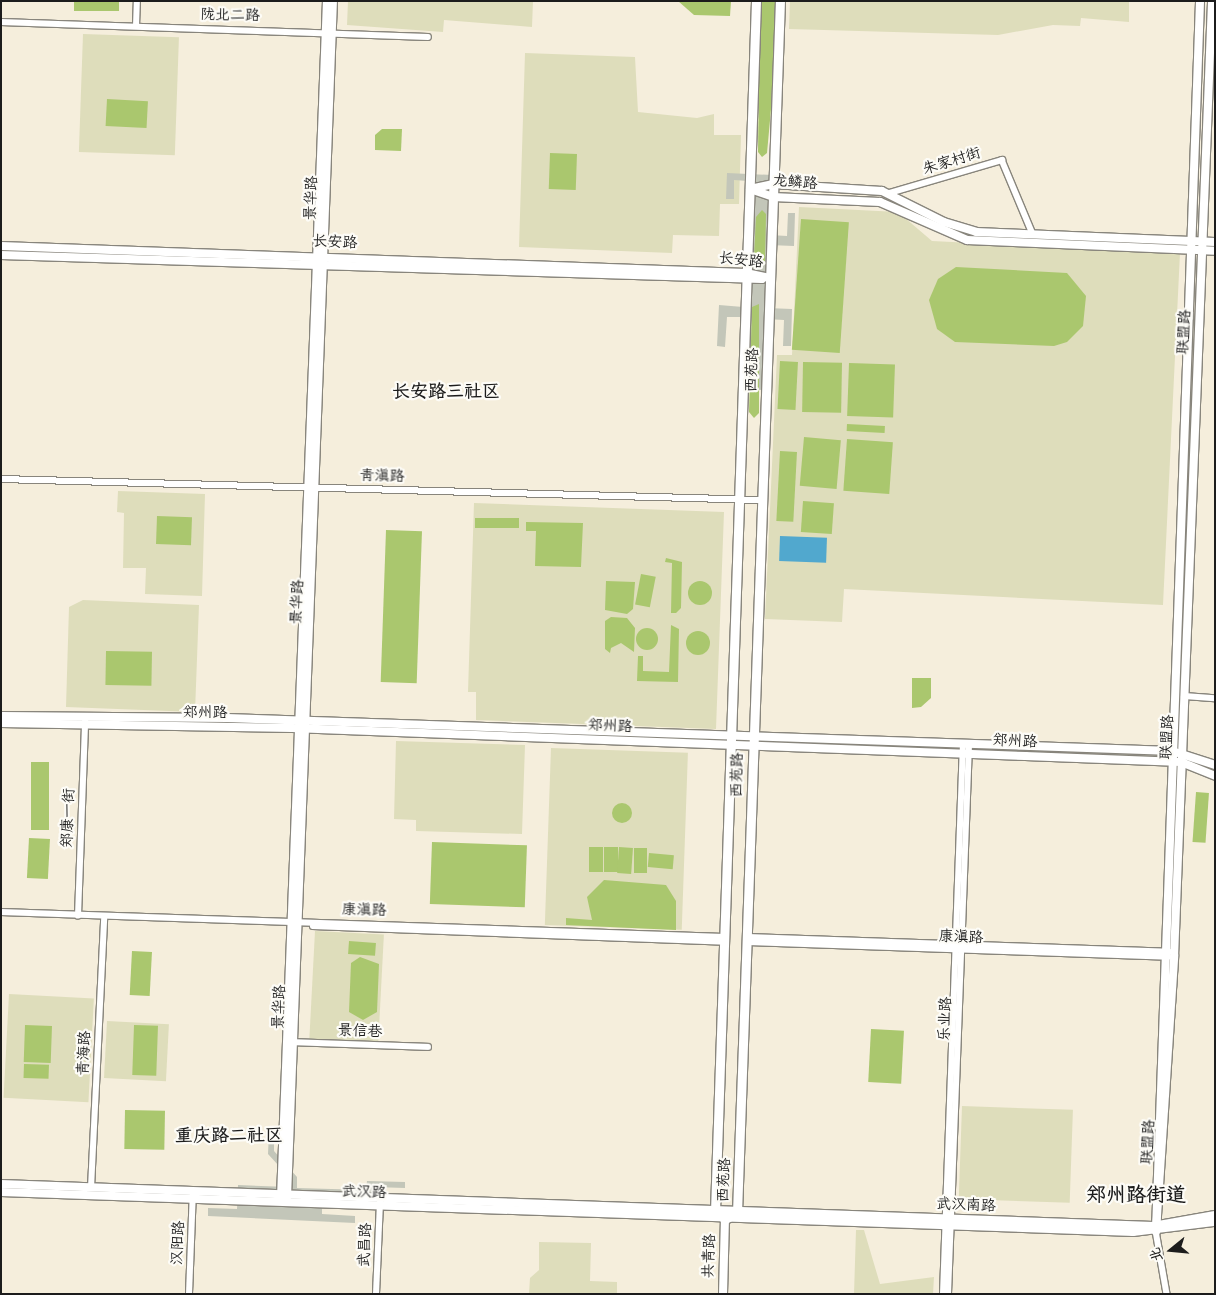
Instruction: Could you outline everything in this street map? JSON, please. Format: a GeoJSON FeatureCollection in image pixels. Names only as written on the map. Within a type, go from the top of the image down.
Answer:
{"type":"FeatureCollection","features":[{"type":"Feature","properties":{"kind":"main road","name":"景华路"},"geometry":{"type":"LineString","coordinates":[[284,1204],[320,266],[328,31],[327,1]]}},
{"type":"Feature","properties":{"kind":"main road","name":"景华路"},"geometry":{"type":"LineString","coordinates":[[328,31],[333,1]]}},
{"type":"Feature","properties":{"kind":"main road","name":"西苑路"},"geometry":{"type":"LineString","coordinates":[[756,1],[715,1212],[725,1219],[738,1212],[748,939],[752,747],[763,500],[769,278],[780,1]]}},
{"type":"Feature","properties":{"kind":"main road","name":"联盟路"},"geometry":{"type":"LineString","coordinates":[[1170,954],[1172,751],[1194,251],[1200,1]]}},
{"type":"Feature","properties":{"kind":"main road","name":"联盟路"},"geometry":{"type":"LineString","coordinates":[[1156,1228],[1181,762],[1212,1]]}},
{"type":"Feature","properties":{"kind":"main road","name":"龙鳞路"},"geometry":{"type":"LineString","coordinates":[[750,189],[773,184],[890,193],[955,227],[1033,234],[1215,242]]}},
{"type":"Feature","properties":{"kind":"main road","name":"龙鳞路"},"geometry":{"type":"LineString","coordinates":[[750,189],[773,197],[880,202],[967,240],[1215,251]]}},
{"type":"Feature","properties":{"kind":"main road","name":"长安路"},"geometry":{"type":"LineString","coordinates":[[1,246],[320,256],[769,278]]}},
{"type":"Feature","properties":{"kind":"main road","name":"长安路"},"geometry":{"type":"LineString","coordinates":[[1,255],[320,266],[746,276]]}},
{"type":"Feature","properties":{"kind":"main road","name":"郑州路"},"geometry":{"type":"LineString","coordinates":[[1,716],[85,722]]}},
{"type":"Feature","properties":{"kind":"main road","name":"郑州路"},"geometry":{"type":"LineString","coordinates":[[1,723],[85,722],[301,725],[732,736],[1181,751],[1215,765]]}},
{"type":"Feature","properties":{"kind":"main road","name":"郑州路"},"geometry":{"type":"LineString","coordinates":[[301,725],[752,747],[1181,762],[1215,776]]}},
{"type":"Feature","properties":{"kind":"main road","name":"景华路"},"geometry":{"type":"LineString","coordinates":[[284,1194],[292,1042],[294,923]]}},
{"type":"Feature","properties":{"kind":"main road","name":"武汉路"},"geometry":{"type":"LineString","coordinates":[[1,1184],[91,1188],[284,1204],[725,1219]]}},
{"type":"Feature","properties":{"kind":"main road","name":"武汉路"},"geometry":{"type":"LineString","coordinates":[[1,1192],[193,1196],[284,1194],[715,1212]]}},
{"type":"Feature","properties":{"kind":"main road","name":"武汉南路"},"geometry":{"type":"LineString","coordinates":[[715,1212],[948,1222]]}},
{"type":"Feature","properties":{"kind":"main road","name":"武汉南路"},"geometry":{"type":"LineString","coordinates":[[1156,1228],[1215,1215]]}},
{"type":"Feature","properties":{"kind":"main road","name":"武汉南路"},"geometry":{"type":"LineString","coordinates":[[725,1219],[948,1222],[1156,1228],[1215,1222]]}},
{"type":"Feature","properties":{"kind":"main road","name":"共青路"},"geometry":{"type":"LineString","coordinates":[[723,1294],[725,1219]]}},
{"type":"Feature","properties":{"kind":"street"},"geometry":{"type":"LineString","coordinates":[[136,26],[137,1]]}},
{"type":"Feature","properties":{"kind":"street","name":"陇北二路"},"geometry":{"type":"LineString","coordinates":[[1,22],[328,31],[428,37]]}},
{"type":"Feature","properties":{"kind":"street","name":"朱家村街"},"geometry":{"type":"LineString","coordinates":[[890,193],[1002,160],[1033,234]]}},
{"type":"Feature","properties":{"kind":"street","name":"青滇路"},"geometry":{"type":"LineString","coordinates":[[1,479],[763,500]]}},
{"type":"Feature","properties":{"kind":"street"},"geometry":{"type":"LineString","coordinates":[[1184,696],[1215,698]]}},
{"type":"Feature","properties":{"kind":"street","name":"郑康一街"},"geometry":{"type":"LineString","coordinates":[[78,916],[85,722]]}},
{"type":"Feature","properties":{"kind":"street","name":"乐业路"},"geometry":{"type":"LineString","coordinates":[[943,1294],[948,1222],[966,744]]}},
{"type":"Feature","properties":{"kind":"street","name":"康滇路"},"geometry":{"type":"LineString","coordinates":[[1,914],[725,939]]}},
{"type":"Feature","properties":{"kind":"street","name":"康滇路"},"geometry":{"type":"LineString","coordinates":[[78,916],[104,919],[294,923]]}},
{"type":"Feature","properties":{"kind":"street","name":"青海路"},"geometry":{"type":"LineString","coordinates":[[91,1188],[104,919]]}},
{"type":"Feature","properties":{"kind":"street","name":"康滇路"},"geometry":{"type":"LineString","coordinates":[[748,939],[958,948],[1170,954]]}},
{"type":"Feature","properties":{"kind":"street","name":"景信巷"},"geometry":{"type":"LineString","coordinates":[[292,1042],[428,1047]]}},
{"type":"Feature","properties":{"kind":"street","name":"汉阳路"},"geometry":{"type":"LineString","coordinates":[[189,1294],[193,1196]]}},
{"type":"Feature","properties":{"kind":"street","name":"武昌路"},"geometry":{"type":"LineString","coordinates":[[376,1294],[380,1197]]}},
{"type":"Feature","properties":{"kind":"street","name":"乐业路"},"geometry":{"type":"LineString","coordinates":[[948,1222],[948,1294]]}},
{"type":"Feature","properties":{"kind":"street"},"geometry":{"type":"LineString","coordinates":[[1156,1228],[1167,1294]]}},
{"type":"Feature","properties":{"kind":"shaded area"},"geometry":{"type":"Polygon","coordinates":[[[348,1],[533,1],[532,27],[444,20],[443,32],[347,25],[348,1]]]}},
{"type":"Feature","properties":{"kind":"shaded area"},"geometry":{"type":"Polygon","coordinates":[[[790,1],[1129,1],[1129,22],[1081,18],[1080,26],[1053,25],[998,35],[789,29],[790,1]]]}},
{"type":"Feature","properties":{"kind":"shaded area"},"geometry":{"type":"Polygon","coordinates":[[[83,34],[179,37],[175,155],[79,152],[83,34]]]}},
{"type":"Feature","properties":{"kind":"shaded area"},"geometry":{"type":"Polygon","coordinates":[[[525,53],[635,57],[638,112],[697,118],[714,114],[714,135],[741,135],[739,204],[720,204],[719,236],[673,235],[672,253],[519,247],[525,53]]]}},
{"type":"Feature","properties":{"kind":"shaded area"},"geometry":{"type":"Polygon","coordinates":[[[727,173],[772,175],[770,235],[787,236],[788,213],[795,213],[794,246],[769,245],[767,308],[792,309],[791,346],[783,346],[784,320],[766,319],[763,390],[740,389],[742,317],[727,317],[725,347],[717,346],[719,305],[743,307],[748,181],[734,180],[734,199],[726,199],[727,173]]]}},
{"type":"Feature","properties":{"kind":"shaded area"},"geometry":{"type":"Polygon","coordinates":[[[799,207],[898,212],[932,241],[1180,253],[1163,605],[844,589],[842,622],[765,619],[777,355],[792,355],[799,207]]]}},
{"type":"Feature","properties":{"kind":"shaded area"},"geometry":{"type":"Polygon","coordinates":[[[118,491],[205,494],[202,596],[145,594],[146,568],[123,568],[124,513],[117,512],[118,491]]]}},
{"type":"Feature","properties":{"kind":"shaded area"},"geometry":{"type":"Polygon","coordinates":[[[474,503],[724,512],[716,729],[476,720],[476,692],[468,692],[474,503]]]}},
{"type":"Feature","properties":{"kind":"shaded area"},"geometry":{"type":"Polygon","coordinates":[[[83,600],[199,605],[195,712],[66,707],[69,607],[83,600]]]}},
{"type":"Feature","properties":{"kind":"shaded area"},"geometry":{"type":"Polygon","coordinates":[[[396,741],[525,745],[522,834],[416,831],[416,820],[394,819],[396,741]]]}},
{"type":"Feature","properties":{"kind":"shaded area"},"geometry":{"type":"Polygon","coordinates":[[[551,748],[688,753],[682,930],[545,925],[551,748]]]}},
{"type":"Feature","properties":{"kind":"shaded area"},"geometry":{"type":"Polygon","coordinates":[[[315,931],[384,935],[378,1042],[309,1039],[315,931]]]}},
{"type":"Feature","properties":{"kind":"shaded area"},"geometry":{"type":"Polygon","coordinates":[[[9,994],[94,998],[88,1102],[4,1098],[9,994]]]}},
{"type":"Feature","properties":{"kind":"shaded area"},"geometry":{"type":"Polygon","coordinates":[[[107,1021],[169,1024],[166,1081],[104,1078],[107,1021]]]}},
{"type":"Feature","properties":{"kind":"shaded area"},"geometry":{"type":"Polygon","coordinates":[[[962,1106],[1073,1110],[1070,1203],[959,1199],[962,1106]]]}},
{"type":"Feature","properties":{"kind":"shaded area"},"geometry":{"type":"Polygon","coordinates":[[[269,1131],[274,1131],[274,1151],[297,1177],[297,1188],[366,1190],[367,1181],[405,1182],[405,1188],[374,1187],[387,1191],[387,1203],[322,1206],[322,1214],[355,1216],[355,1223],[208,1216],[208,1208],[237,1209],[238,1185],[289,1187],[289,1177],[268,1154],[269,1131]]]}},
{"type":"Feature","properties":{"kind":"shaded area"},"geometry":{"type":"Polygon","coordinates":[[[856,1230],[864,1230],[880,1284],[934,1277],[933,1294],[854,1294],[856,1230]]]}},
{"type":"Feature","properties":{"kind":"shaded area"},"geometry":{"type":"Polygon","coordinates":[[[539,1242],[591,1243],[590,1281],[617,1282],[617,1294],[529,1294],[530,1278],[539,1270],[539,1242]]]}},
{"type":"Feature","properties":{"kind":"green space"},"geometry":{"type":"Polygon","coordinates":[[[74,1],[119,1],[119,11],[74,11],[74,1]]]}},
{"type":"Feature","properties":{"kind":"green space"},"geometry":{"type":"Polygon","coordinates":[[[678,1],[731,1],[730,16],[694,15],[678,1]]]}},
{"type":"Feature","properties":{"kind":"green space"},"geometry":{"type":"Polygon","coordinates":[[[760,1],[776,1],[771,109],[767,153],[762,157],[758,152],[760,1]]]}},
{"type":"Feature","properties":{"kind":"green space"},"geometry":{"type":"Polygon","coordinates":[[[107,99],[148,101],[147,128],[106,126],[107,99]]]}},
{"type":"Feature","properties":{"kind":"green space"},"geometry":{"type":"Polygon","coordinates":[[[382,129],[402,129],[401,151],[375,150],[375,135],[382,129]]]}},
{"type":"Feature","properties":{"kind":"green space"},"geometry":{"type":"Polygon","coordinates":[[[550,153],[577,154],[576,190],[549,189],[550,153]]]}},
{"type":"Feature","properties":{"kind":"green space"},"geometry":{"type":"Polygon","coordinates":[[[762,210],[766,214],[765,261],[758,264],[754,257],[756,217],[762,210]]]}},
{"type":"Feature","properties":{"kind":"green space"},"geometry":{"type":"Polygon","coordinates":[[[801,219],[849,222],[840,353],[792,350],[801,219]]]}},
{"type":"Feature","properties":{"kind":"green space"},"geometry":{"type":"Polygon","coordinates":[[[956,267],[1067,273],[1086,296],[1083,326],[1067,342],[1054,346],[955,342],[937,329],[929,300],[938,279],[956,267]]]}},
{"type":"Feature","properties":{"kind":"green space"},"geometry":{"type":"Polygon","coordinates":[[[759,304],[759,413],[754,418],[749,412],[752,307],[759,304]]]}},
{"type":"Feature","properties":{"kind":"green space"},"geometry":{"type":"Polygon","coordinates":[[[780,361],[798,362],[795,410],[777,409],[780,361]]]}},
{"type":"Feature","properties":{"kind":"green space"},"geometry":{"type":"Polygon","coordinates":[[[803,362],[842,363],[841,413],[802,412],[803,362]]]}},
{"type":"Feature","properties":{"kind":"green space"},"geometry":{"type":"Polygon","coordinates":[[[849,363],[895,365],[893,418],[847,416],[849,363]]]}},
{"type":"Feature","properties":{"kind":"green space"},"geometry":{"type":"Polygon","coordinates":[[[847,424],[885,426],[885,433],[847,431],[847,424]]]}},
{"type":"Feature","properties":{"kind":"green space"},"geometry":{"type":"Polygon","coordinates":[[[804,437],[841,440],[837,489],[800,486],[804,437]]]}},
{"type":"Feature","properties":{"kind":"green space"},"geometry":{"type":"Polygon","coordinates":[[[847,439],[893,442],[889,494],[843,491],[847,439]]]}},
{"type":"Feature","properties":{"kind":"green space"},"geometry":{"type":"Polygon","coordinates":[[[780,451],[797,452],[793,522],[776,521],[780,451]]]}},
{"type":"Feature","properties":{"kind":"green space"},"geometry":{"type":"Polygon","coordinates":[[[803,501],[834,503],[832,534],[801,532],[803,501]]]}},
{"type":"Feature","properties":{"kind":"green space"},"geometry":{"type":"Polygon","coordinates":[[[157,516],[192,517],[191,545],[156,544],[157,516]]]}},
{"type":"Feature","properties":{"kind":"green space"},"geometry":{"type":"Polygon","coordinates":[[[475,518],[519,518],[519,528],[475,528],[475,518]]]}},
{"type":"Feature","properties":{"kind":"green space"},"geometry":{"type":"Polygon","coordinates":[[[526,522],[583,523],[581,567],[535,566],[536,531],[526,531],[526,522]]]}},
{"type":"Feature","properties":{"kind":"green space"},"geometry":{"type":"Polygon","coordinates":[[[386,530],[422,531],[417,683],[381,682],[386,530]]]}},
{"type":"Feature","properties":{"kind":"green space"},"geometry":{"type":"Polygon","coordinates":[[[666,558],[682,562],[681,608],[676,613],[671,613],[672,563],[665,562],[666,558]]]}},
{"type":"Feature","properties":{"kind":"green space"},"geometry":{"type":"Polygon","coordinates":[[[641,574],[656,577],[650,607],[635,604],[641,574]]]}},
{"type":"Feature","properties":{"kind":"green space"},"geometry":{"type":"Polygon","coordinates":[[[606,581],[635,582],[633,609],[627,614],[605,610],[606,581]]]}},
{"type":"Feature","properties":{"kind":"green space"},"geometry":{"type":"Polygon","coordinates":[[[700,581],[709,584],[712,593],[709,602],[700,605],[691,602],[688,593],[691,584],[700,581]]]}},
{"type":"Feature","properties":{"kind":"green space"},"geometry":{"type":"Polygon","coordinates":[[[611,617],[627,618],[635,628],[634,652],[621,643],[611,648],[610,653],[605,649],[605,621],[611,617]]]}},
{"type":"Feature","properties":{"kind":"green space"},"geometry":{"type":"Polygon","coordinates":[[[671,625],[679,629],[678,682],[637,681],[638,656],[643,656],[643,671],[669,672],[671,625]]]}},
{"type":"Feature","properties":{"kind":"green space"},"geometry":{"type":"Polygon","coordinates":[[[647,628],[657,635],[658,639],[651,649],[647,650],[637,643],[636,639],[643,629],[647,628]]]}},
{"type":"Feature","properties":{"kind":"green space"},"geometry":{"type":"Polygon","coordinates":[[[698,631],[703,632],[709,638],[709,648],[703,654],[698,655],[693,654],[687,648],[686,643],[687,638],[693,632],[698,631]]]}},
{"type":"Feature","properties":{"kind":"green space"},"geometry":{"type":"Polygon","coordinates":[[[106,651],[152,652],[151,686],[105,685],[106,651]]]}},
{"type":"Feature","properties":{"kind":"green space"},"geometry":{"type":"Polygon","coordinates":[[[912,678],[931,678],[931,698],[921,707],[912,708],[912,678]]]}},
{"type":"Feature","properties":{"kind":"green space"},"geometry":{"type":"Polygon","coordinates":[[[31,762],[49,762],[49,830],[31,830],[31,762]]]}},
{"type":"Feature","properties":{"kind":"green space"},"geometry":{"type":"Polygon","coordinates":[[[1196,792],[1209,793],[1205,843],[1193,842],[1196,792]]]}},
{"type":"Feature","properties":{"kind":"green space"},"geometry":{"type":"Polygon","coordinates":[[[622,803],[629,806],[632,813],[629,820],[622,823],[615,820],[612,813],[615,806],[622,803]]]}},
{"type":"Feature","properties":{"kind":"green space"},"geometry":{"type":"Polygon","coordinates":[[[29,838],[50,839],[48,879],[27,878],[29,838]]]}},
{"type":"Feature","properties":{"kind":"green space"},"geometry":{"type":"Polygon","coordinates":[[[432,842],[527,845],[525,907],[430,904],[432,842]]]}},
{"type":"Feature","properties":{"kind":"green space"},"geometry":{"type":"Polygon","coordinates":[[[589,847],[603,847],[603,872],[589,872],[589,847]]]}},
{"type":"Feature","properties":{"kind":"green space"},"geometry":{"type":"Polygon","coordinates":[[[604,847],[618,847],[618,872],[604,872],[604,847]]]}},
{"type":"Feature","properties":{"kind":"green space"},"geometry":{"type":"Polygon","coordinates":[[[619,847],[633,848],[631,874],[617,873],[619,847]]]}},
{"type":"Feature","properties":{"kind":"green space"},"geometry":{"type":"Polygon","coordinates":[[[634,848],[647,848],[647,873],[634,873],[634,848]]]}},
{"type":"Feature","properties":{"kind":"green space"},"geometry":{"type":"Polygon","coordinates":[[[649,853],[674,855],[673,869],[648,867],[649,853]]]}},
{"type":"Feature","properties":{"kind":"green space"},"geometry":{"type":"Polygon","coordinates":[[[604,880],[666,885],[676,901],[676,930],[566,925],[566,918],[592,920],[587,897],[604,880]]]}},
{"type":"Feature","properties":{"kind":"green space"},"geometry":{"type":"Polygon","coordinates":[[[349,941],[376,943],[375,956],[348,954],[349,941]]]}},
{"type":"Feature","properties":{"kind":"green space"},"geometry":{"type":"Polygon","coordinates":[[[132,951],[152,952],[150,996],[130,995],[132,951]]]}},
{"type":"Feature","properties":{"kind":"green space"},"geometry":{"type":"Polygon","coordinates":[[[360,957],[379,964],[377,1012],[363,1020],[349,1012],[351,963],[360,957]]]}},
{"type":"Feature","properties":{"kind":"green space"},"geometry":{"type":"Polygon","coordinates":[[[25,1025],[52,1026],[51,1063],[24,1062],[25,1025]]]}},
{"type":"Feature","properties":{"kind":"green space"},"geometry":{"type":"Polygon","coordinates":[[[134,1025],[158,1026],[156,1076],[132,1075],[134,1025]]]}},
{"type":"Feature","properties":{"kind":"green space"},"geometry":{"type":"Polygon","coordinates":[[[871,1029],[904,1031],[901,1084],[868,1082],[871,1029]]]}},
{"type":"Feature","properties":{"kind":"green space"},"geometry":{"type":"Polygon","coordinates":[[[24,1064],[49,1065],[48,1079],[24,1078],[24,1064]]]}},
{"type":"Feature","properties":{"kind":"green space"},"geometry":{"type":"Polygon","coordinates":[[[125,1110],[165,1111],[164,1150],[124,1149],[125,1110]]]}},
{"type":"Feature","properties":{"kind":"water"},"geometry":{"type":"Polygon","coordinates":[[[780,536],[827,538],[826,563],[779,561],[780,536]]]}},
{"type":"Feature","properties":{"kind":"district","name":"长安路三社区"},"geometry":{"type":"Point","coordinates":[446,393]}},
{"type":"Feature","properties":{"kind":"district","name":"重庆路二社区"},"geometry":{"type":"Point","coordinates":[229,1137]}},
{"type":"Feature","properties":{"kind":"district","name":"郑州路街道"},"geometry":{"type":"Point","coordinates":[1136,1196]}}]}
